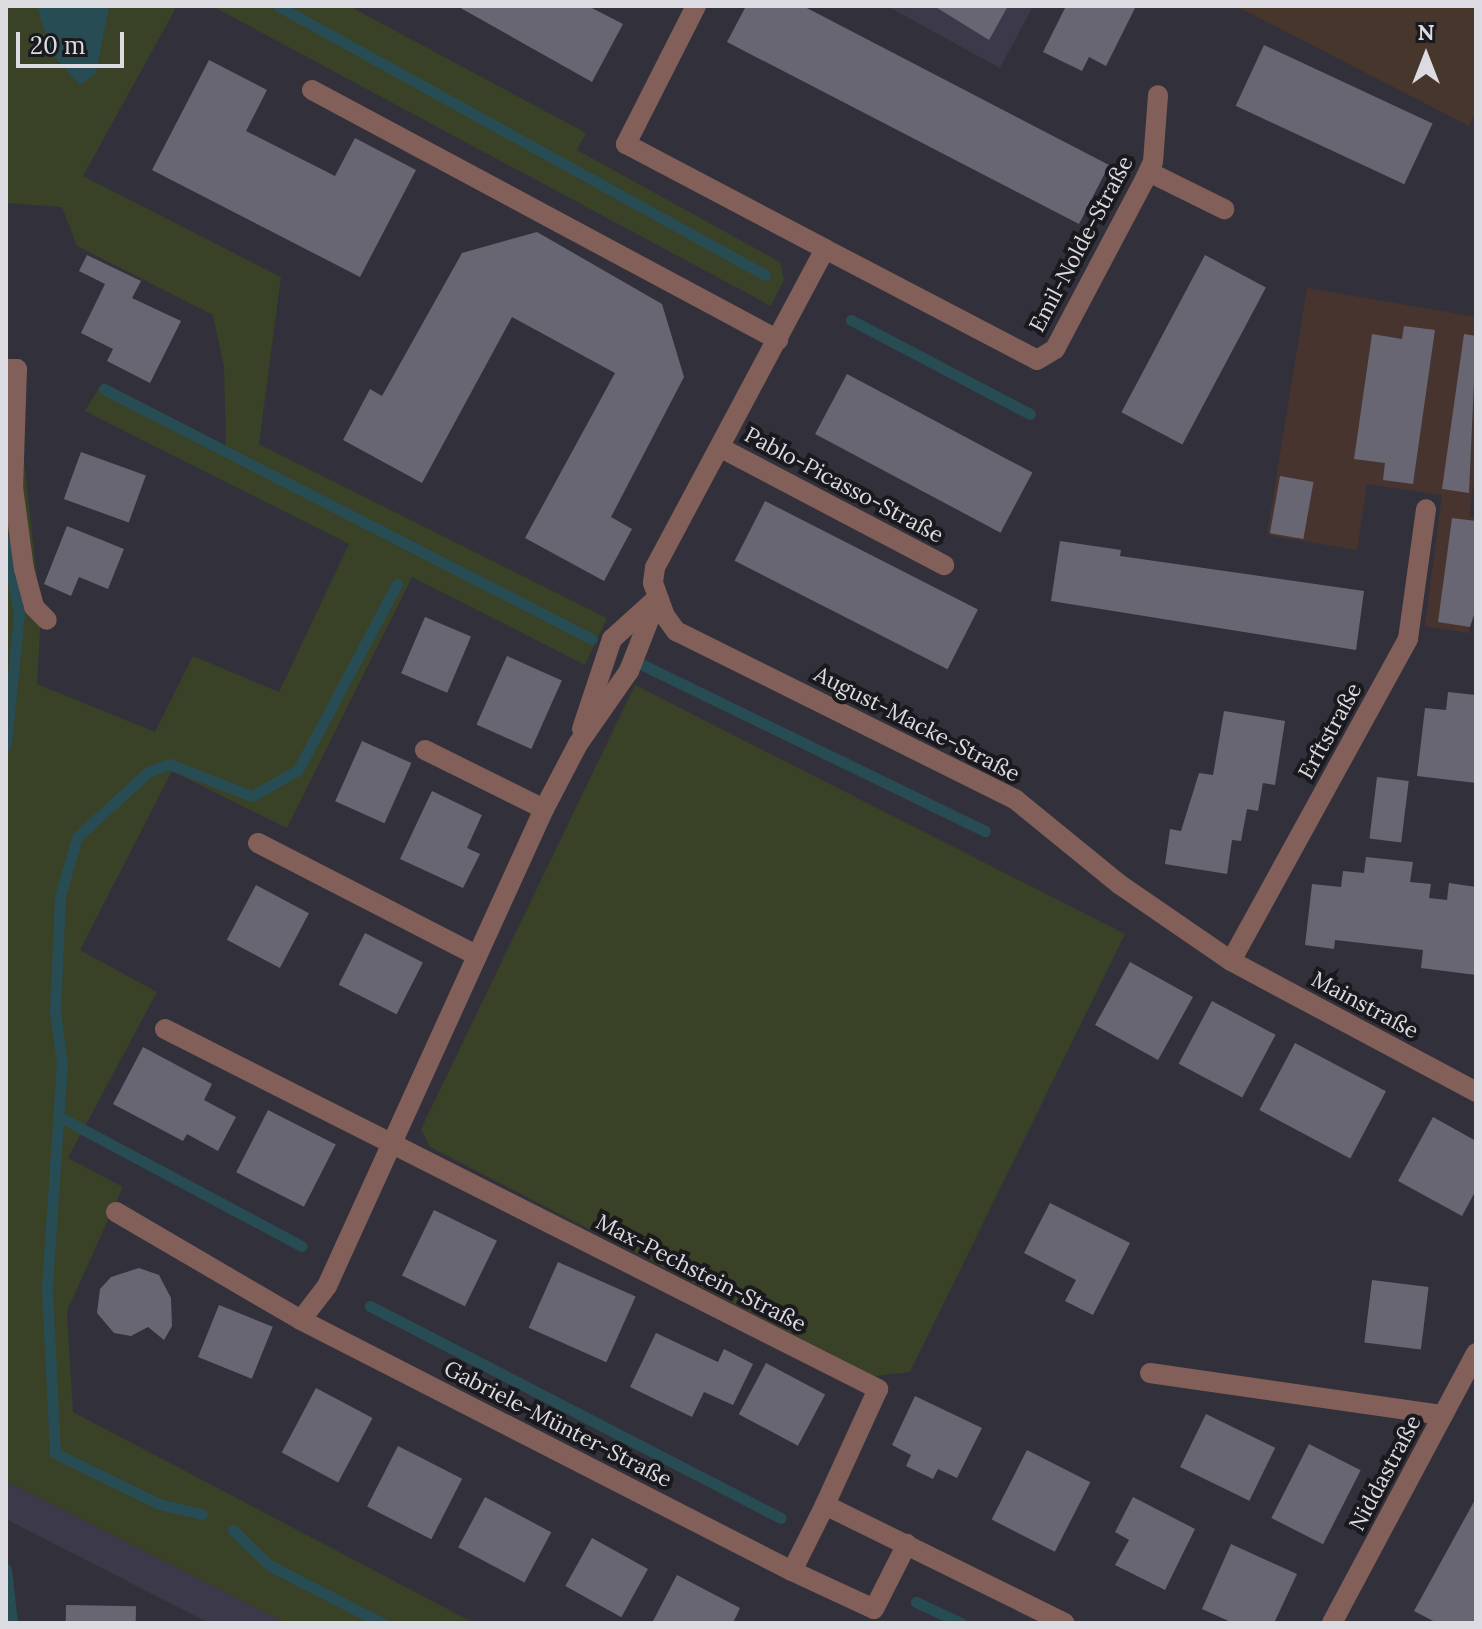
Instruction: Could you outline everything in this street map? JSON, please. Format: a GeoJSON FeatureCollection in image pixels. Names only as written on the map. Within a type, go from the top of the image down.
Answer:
{"type":"FeatureCollection","features":[{"type":"Feature","properties":{"kind":"street"},"geometry":{"type":"LineString","coordinates":[[696,6],[626,144],[825,249]]}},
{"type":"Feature","properties":{"kind":"street"},"geometry":{"type":"LineString","coordinates":[[312,90],[778,340]]}},
{"type":"Feature","properties":{"kind":"street","name":"Emil-Nolde-Straße"},"geometry":{"type":"LineString","coordinates":[[825,249],[1037,360],[1055,349],[1149,172],[1158,95]]}},
{"type":"Feature","properties":{"kind":"street"},"geometry":{"type":"LineString","coordinates":[[1149,172],[1224,209]]}},
{"type":"Feature","properties":{"kind":"street","name":"Pablo-Picasso-Straße"},"geometry":{"type":"LineString","coordinates":[[578,744],[629,671],[657,599],[655,568],[825,249]]}},
{"type":"Feature","properties":{"kind":"street"},"geometry":{"type":"LineString","coordinates":[[12,369],[16,523],[29,596],[47,620]]}},
{"type":"Feature","properties":{"kind":"street","name":"Pablo-Picasso-Straße"},"geometry":{"type":"LineString","coordinates":[[721,448],[944,565]]}},
{"type":"Feature","properties":{"kind":"street","name":"Erftstraße"},"geometry":{"type":"LineString","coordinates":[[1231,961],[1408,639],[1426,509]]}},
{"type":"Feature","properties":{"kind":"street"},"geometry":{"type":"LineString","coordinates":[[301,1320],[327,1286],[389,1142],[544,809],[578,744],[612,639],[657,599]]}},
{"type":"Feature","properties":{"kind":"street","name":"August-Macke-Straße"},"geometry":{"type":"LineString","coordinates":[[657,599],[676,631],[1016,800],[1119,884],[1231,961]]}},
{"type":"Feature","properties":{"kind":"street"},"geometry":{"type":"LineString","coordinates":[[425,750],[544,809]]}},
{"type":"Feature","properties":{"kind":"street"},"geometry":{"type":"LineString","coordinates":[[258,843],[476,955]]}},
{"type":"Feature","properties":{"kind":"street","name":"Mainstraße"},"geometry":{"type":"LineString","coordinates":[[1231,961],[1476,1092]]}},
{"type":"Feature","properties":{"kind":"street"},"geometry":{"type":"LineString","coordinates":[[165,1029],[389,1142]]}},
{"type":"Feature","properties":{"kind":"street","name":"Max-Pechstein-Straße"},"geometry":{"type":"LineString","coordinates":[[389,1142],[878,1389],[825,1505]]}},
{"type":"Feature","properties":{"kind":"street","name":"Gabriele-Münter-Straße"},"geometry":{"type":"LineString","coordinates":[[116,1212],[301,1320],[792,1571],[874,1609],[907,1544]]}},
{"type":"Feature","properties":{"kind":"street","name":"Niddastraße"},"geometry":{"type":"LineString","coordinates":[[1341,1620],[1476,1353]]}},
{"type":"Feature","properties":{"kind":"street"},"geometry":{"type":"LineString","coordinates":[[1150,1373],[1443,1415]]}},
{"type":"Feature","properties":{"kind":"street"},"geometry":{"type":"LineString","coordinates":[[792,1571],[825,1505],[1065,1623]]}},
{"type":"Feature","properties":{"kind":"shaded area"},"geometry":{"type":"Polygon","coordinates":[[[887,6],[1033,6],[1000,68],[887,6]]]}},
{"type":"Feature","properties":{"kind":"shaded area"},"geometry":{"type":"Polygon","coordinates":[[[1236,6],[1476,6],[1476,111],[1469,126],[1236,6]]]}},
{"type":"Feature","properties":{"kind":"shaded area"},"geometry":{"type":"Polygon","coordinates":[[[1307,288],[1476,317],[1476,465],[1469,516],[1476,518],[1476,579],[1469,633],[1425,626],[1442,495],[1367,484],[1357,550],[1267,535],[1307,288]]]}},
{"type":"Feature","properties":{"kind":"shaded area"},"geometry":{"type":"Polygon","coordinates":[[[6,1481],[286,1623],[209,1623],[6,1519],[6,1481]]]}},
{"type":"Feature","properties":{"kind":"green space"},"geometry":{"type":"Polygon","coordinates":[[[6,6],[177,6],[83,176],[281,277],[259,444],[607,618],[585,665],[412,577],[287,828],[172,771],[80,950],[157,992],[68,1158],[123,1187],[67,1311],[73,1412],[474,1623],[286,1623],[6,1481],[6,378],[15,379],[41,615],[37,684],[155,732],[193,656],[279,692],[349,544],[85,411],[102,383],[226,447],[224,367],[213,315],[77,246],[62,207],[6,203],[6,6]]]}},
{"type":"Feature","properties":{"kind":"green space"},"geometry":{"type":"Polygon","coordinates":[[[212,6],[349,6],[586,133],[577,150],[780,262],[784,280],[771,306],[212,6]]]}},
{"type":"Feature","properties":{"kind":"green space"},"geometry":{"type":"Polygon","coordinates":[[[635,685],[1125,934],[910,1372],[874,1376],[430,1147],[421,1129],[635,685]]]}},
{"type":"Feature","properties":{"kind":"water"},"geometry":{"type":"Polygon","coordinates":[[[37,6],[109,6],[96,73],[80,85],[51,53],[37,6]]]}},
{"type":"Feature","properties":{"kind":"building"},"geometry":{"type":"Polygon","coordinates":[[[457,6],[588,6],[623,24],[592,82],[457,6]]]}},
{"type":"Feature","properties":{"kind":"building"},"geometry":{"type":"Polygon","coordinates":[[[746,6],[803,6],[1109,165],[1079,224],[727,42],[746,6]]]}},
{"type":"Feature","properties":{"kind":"building"},"geometry":{"type":"Polygon","coordinates":[[[934,6],[1008,6],[989,40],[934,6]]]}},
{"type":"Feature","properties":{"kind":"building"},"geometry":{"type":"Polygon","coordinates":[[[1066,6],[1136,6],[1106,66],[1089,57],[1082,71],[1043,52],[1066,6]]]}},
{"type":"Feature","properties":{"kind":"building"},"geometry":{"type":"Polygon","coordinates":[[[1264,45],[1433,124],[1404,184],[1236,106],[1264,45]]]}},
{"type":"Feature","properties":{"kind":"building"},"geometry":{"type":"Polygon","coordinates":[[[209,60],[267,90],[246,131],[335,176],[355,138],[416,170],[360,277],[152,170],[209,60]]]}},
{"type":"Feature","properties":{"kind":"building"},"geometry":{"type":"Polygon","coordinates":[[[537,232],[662,304],[684,377],[611,517],[632,529],[604,581],[525,538],[615,373],[512,317],[422,483],[343,440],[370,389],[382,396],[462,253],[537,232]]]}},
{"type":"Feature","properties":{"kind":"building"},"geometry":{"type":"Polygon","coordinates":[[[87,255],[141,281],[132,298],[181,321],[150,383],[107,361],[113,349],[81,333],[105,284],[79,271],[87,255]]]}},
{"type":"Feature","properties":{"kind":"building"},"geometry":{"type":"Polygon","coordinates":[[[1205,255],[1266,287],[1182,445],[1121,412],[1205,255]]]}},
{"type":"Feature","properties":{"kind":"building"},"geometry":{"type":"Polygon","coordinates":[[[1404,326],[1435,330],[1413,484],[1383,480],[1385,463],[1354,459],[1372,334],[1402,339],[1404,326]]]}},
{"type":"Feature","properties":{"kind":"building"},"geometry":{"type":"Polygon","coordinates":[[[1464,334],[1476,336],[1469,493],[1442,489],[1464,334]]]}},
{"type":"Feature","properties":{"kind":"building"},"geometry":{"type":"Polygon","coordinates":[[[847,374],[1032,473],[1000,533],[815,434],[847,374]]]}},
{"type":"Feature","properties":{"kind":"building"},"geometry":{"type":"Polygon","coordinates":[[[81,452],[146,476],[129,523],[64,499],[81,452]]]}},
{"type":"Feature","properties":{"kind":"building"},"geometry":{"type":"Polygon","coordinates":[[[1280,476],[1313,482],[1303,539],[1270,533],[1280,476]]]}},
{"type":"Feature","properties":{"kind":"building"},"geometry":{"type":"Polygon","coordinates":[[[765,501],[978,610],[948,669],[735,561],[765,501]]]}},
{"type":"Feature","properties":{"kind":"building"},"geometry":{"type":"Polygon","coordinates":[[[1452,518],[1476,521],[1476,609],[1470,627],[1438,622],[1452,518]]]}},
{"type":"Feature","properties":{"kind":"building"},"geometry":{"type":"Polygon","coordinates":[[[67,526],[124,549],[108,589],[79,577],[71,596],[44,584],[67,526]]]}},
{"type":"Feature","properties":{"kind":"building"},"geometry":{"type":"Polygon","coordinates":[[[1060,541],[1121,550],[1120,556],[1364,591],[1356,650],[1051,601],[1060,541]]]}},
{"type":"Feature","properties":{"kind":"building"},"geometry":{"type":"Polygon","coordinates":[[[425,617],[471,637],[447,693],[401,673],[425,617]]]}},
{"type":"Feature","properties":{"kind":"building"},"geometry":{"type":"Polygon","coordinates":[[[507,656],[562,680],[531,749],[476,725],[507,656]]]}},
{"type":"Feature","properties":{"kind":"building"},"geometry":{"type":"Polygon","coordinates":[[[1448,692],[1476,695],[1476,783],[1417,776],[1425,708],[1446,710],[1448,692]]]}},
{"type":"Feature","properties":{"kind":"building"},"geometry":{"type":"Polygon","coordinates":[[[1224,711],[1285,721],[1275,785],[1263,783],[1258,811],[1247,809],[1241,841],[1232,840],[1227,874],[1165,864],[1170,829],[1181,831],[1199,773],[1213,775],[1224,711]]]}},
{"type":"Feature","properties":{"kind":"building"},"geometry":{"type":"Polygon","coordinates":[[[362,741],[411,763],[384,823],[335,801],[362,741]]]}},
{"type":"Feature","properties":{"kind":"building"},"geometry":{"type":"Polygon","coordinates":[[[1377,777],[1409,781],[1401,842],[1369,839],[1377,777]]]}},
{"type":"Feature","properties":{"kind":"building"},"geometry":{"type":"Polygon","coordinates":[[[432,791],[482,815],[467,848],[480,854],[463,888],[400,859],[432,791]]]}},
{"type":"Feature","properties":{"kind":"building"},"geometry":{"type":"Polygon","coordinates":[[[1366,857],[1413,862],[1410,882],[1431,884],[1429,898],[1447,900],[1449,883],[1476,887],[1476,975],[1421,968],[1423,950],[1335,940],[1334,949],[1305,945],[1312,884],[1341,887],[1343,871],[1364,873],[1366,857]]]}},
{"type":"Feature","properties":{"kind":"building"},"geometry":{"type":"Polygon","coordinates":[[[256,885],[309,913],[280,968],[227,940],[256,885]]]}},
{"type":"Feature","properties":{"kind":"building"},"geometry":{"type":"Polygon","coordinates":[[[365,933],[423,963],[397,1014],[339,985],[365,933]]]}},
{"type":"Feature","properties":{"kind":"building"},"geometry":{"type":"Polygon","coordinates":[[[1130,962],[1193,997],[1158,1060],[1095,1025],[1130,962]]]}},
{"type":"Feature","properties":{"kind":"building"},"geometry":{"type":"Polygon","coordinates":[[[1212,1001],[1276,1035],[1242,1097],[1179,1064],[1212,1001]]]}},
{"type":"Feature","properties":{"kind":"building"},"geometry":{"type":"Polygon","coordinates":[[[1295,1043],[1386,1091],[1350,1158],[1259,1110],[1295,1043]]]}},
{"type":"Feature","properties":{"kind":"building"},"geometry":{"type":"Polygon","coordinates":[[[143,1047],[212,1084],[204,1100],[236,1117],[218,1151],[187,1134],[183,1141],[113,1104],[143,1047]]]}},
{"type":"Feature","properties":{"kind":"building"},"geometry":{"type":"Polygon","coordinates":[[[268,1110],[336,1145],[304,1207],[236,1172],[268,1110]]]}},
{"type":"Feature","properties":{"kind":"building"},"geometry":{"type":"Polygon","coordinates":[[[1433,1117],[1476,1141],[1476,1190],[1462,1216],[1398,1181],[1433,1117]]]}},
{"type":"Feature","properties":{"kind":"building"},"geometry":{"type":"Polygon","coordinates":[[[1050,1203],[1130,1243],[1093,1315],[1065,1301],[1076,1280],[1024,1253],[1050,1203]]]}},
{"type":"Feature","properties":{"kind":"building"},"geometry":{"type":"Polygon","coordinates":[[[434,1210],[497,1241],[465,1306],[402,1276],[434,1210]]]}},
{"type":"Feature","properties":{"kind":"building"},"geometry":{"type":"Polygon","coordinates":[[[558,1262],[636,1297],[606,1362],[529,1328],[558,1262]]]}},
{"type":"Feature","properties":{"kind":"building"},"geometry":{"type":"Polygon","coordinates":[[[139,1268],[159,1275],[171,1298],[172,1326],[164,1340],[148,1327],[131,1336],[114,1333],[97,1313],[100,1289],[111,1277],[139,1268]]]}},
{"type":"Feature","properties":{"kind":"building"},"geometry":{"type":"Polygon","coordinates":[[[1372,1280],[1429,1287],[1421,1349],[1364,1343],[1372,1280]]]}},
{"type":"Feature","properties":{"kind":"building"},"geometry":{"type":"Polygon","coordinates":[[[219,1305],[273,1327],[252,1379],[198,1357],[219,1305]]]}},
{"type":"Feature","properties":{"kind":"building"},"geometry":{"type":"Polygon","coordinates":[[[656,1333],[718,1362],[724,1349],[753,1364],[733,1405],[704,1392],[692,1417],[630,1387],[656,1333]]]}},
{"type":"Feature","properties":{"kind":"building"},"geometry":{"type":"Polygon","coordinates":[[[766,1363],[825,1394],[798,1446],[739,1414],[766,1363]]]}},
{"type":"Feature","properties":{"kind":"building"},"geometry":{"type":"Polygon","coordinates":[[[316,1388],[373,1418],[338,1483],[282,1452],[316,1388]]]}},
{"type":"Feature","properties":{"kind":"building"},"geometry":{"type":"Polygon","coordinates":[[[915,1396],[982,1428],[957,1478],[938,1469],[933,1479],[906,1466],[911,1455],[892,1445],[915,1396]]]}},
{"type":"Feature","properties":{"kind":"building"},"geometry":{"type":"Polygon","coordinates":[[[1206,1414],[1275,1448],[1249,1501],[1180,1467],[1206,1414]]]}},
{"type":"Feature","properties":{"kind":"building"},"geometry":{"type":"Polygon","coordinates":[[[1309,1444],[1361,1470],[1323,1544],[1271,1518],[1309,1444]]]}},
{"type":"Feature","properties":{"kind":"building"},"geometry":{"type":"Polygon","coordinates":[[[398,1446],[462,1479],[431,1539],[367,1507],[398,1446]]]}},
{"type":"Feature","properties":{"kind":"building"},"geometry":{"type":"Polygon","coordinates":[[[1027,1450],[1090,1482],[1055,1552],[992,1519],[1027,1450]]]}},
{"type":"Feature","properties":{"kind":"building"},"geometry":{"type":"Polygon","coordinates":[[[485,1497],[551,1532],[524,1583],[458,1547],[485,1497]]]}},
{"type":"Feature","properties":{"kind":"building"},"geometry":{"type":"Polygon","coordinates":[[[1133,1497],[1195,1529],[1165,1590],[1115,1565],[1129,1540],[1115,1532],[1133,1497]]]}},
{"type":"Feature","properties":{"kind":"building"},"geometry":{"type":"Polygon","coordinates":[[[1476,1498],[1476,1623],[1437,1623],[1414,1611],[1476,1498]]]}},
{"type":"Feature","properties":{"kind":"building"},"geometry":{"type":"Polygon","coordinates":[[[592,1538],[648,1569],[621,1617],[565,1586],[592,1538]]]}},
{"type":"Feature","properties":{"kind":"building"},"geometry":{"type":"Polygon","coordinates":[[[1231,1544],[1297,1574],[1274,1623],[1233,1623],[1202,1609],[1231,1544]]]}},
{"type":"Feature","properties":{"kind":"building"},"geometry":{"type":"Polygon","coordinates":[[[677,1575],[740,1608],[733,1623],[652,1623],[677,1575]]]}},
{"type":"Feature","properties":{"kind":"building"},"geometry":{"type":"Polygon","coordinates":[[[66,1605],[136,1606],[136,1623],[66,1623],[66,1605]]]}},
{"type":"Feature","properties":{"kind":"waterway"},"geometry":{"type":"LineString","coordinates":[[278,6],[765,275]]}},
{"type":"Feature","properties":{"kind":"waterway"},"geometry":{"type":"LineString","coordinates":[[851,320],[1030,414]]}},
{"type":"Feature","properties":{"kind":"waterway"},"geometry":{"type":"LineString","coordinates":[[104,389],[592,639]]}},
{"type":"Feature","properties":{"kind":"waterway"},"geometry":{"type":"LineString","coordinates":[[6,542],[19,614],[6,745]]}},
{"type":"Feature","properties":{"kind":"waterway"},"geometry":{"type":"LineString","coordinates":[[202,1514],[159,1504],[55,1453],[47,1287],[62,1064],[55,1011],[60,896],[77,837],[148,772],[169,764],[252,796],[298,770],[397,584]]}},
{"type":"Feature","properties":{"kind":"waterway"},"geometry":{"type":"LineString","coordinates":[[643,665],[985,831]]}},
{"type":"Feature","properties":{"kind":"waterway"},"geometry":{"type":"LineString","coordinates":[[58,1116],[301,1246]]}},
{"type":"Feature","properties":{"kind":"waterway"},"geometry":{"type":"LineString","coordinates":[[370,1306],[780,1518]]}},
{"type":"Feature","properties":{"kind":"waterway"},"geometry":{"type":"LineString","coordinates":[[233,1530],[269,1565],[382,1623]]}},
{"type":"Feature","properties":{"kind":"waterway"},"geometry":{"type":"LineString","coordinates":[[6,1569],[12,1623]]}},
{"type":"Feature","properties":{"kind":"waterway"},"geometry":{"type":"LineString","coordinates":[[916,1602],[961,1623]]}}]}
